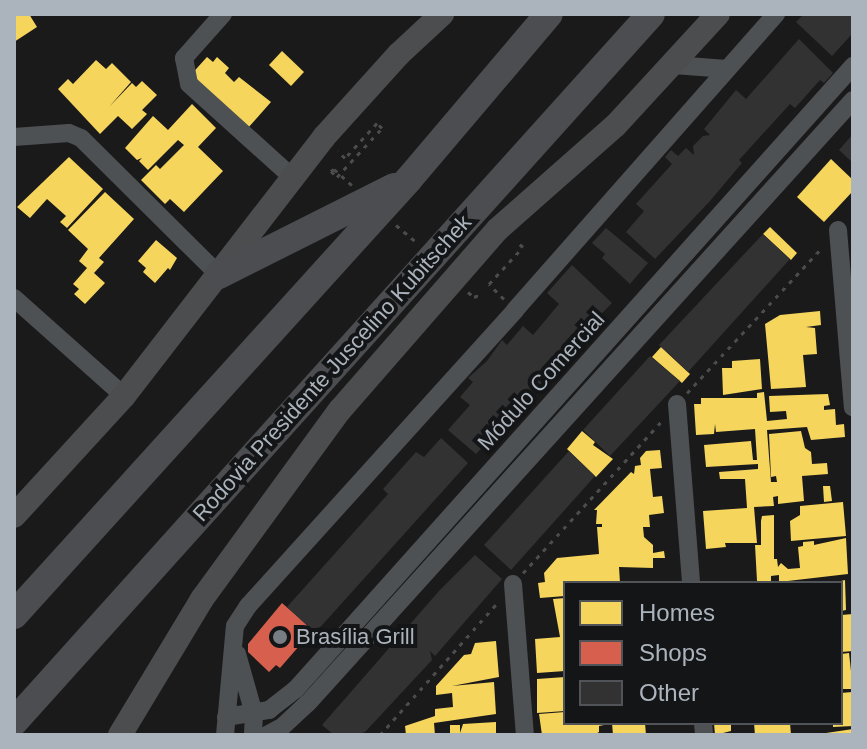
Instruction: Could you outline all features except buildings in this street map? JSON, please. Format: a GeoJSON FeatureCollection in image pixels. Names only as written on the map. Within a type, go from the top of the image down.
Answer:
{"type":"FeatureCollection","features":[{"type":"Feature","properties":{"kind":"highway"},"geometry":{"type":"LineString","coordinates":[[14,615],[409,179],[549,14]]}},
{"type":"Feature","properties":{"kind":"highway","name":"Rodovia Presidente Juscelino Kubitschek"},"geometry":{"type":"LineString","coordinates":[[14,722],[651,14]]}},
{"type":"Feature","properties":{"kind":"highway"},"geometry":{"type":"LineString","coordinates":[[219,275],[409,179]]}},
{"type":"Feature","properties":{"kind":"main road"},"geometry":{"type":"LineString","coordinates":[[14,516],[124,396],[324,137],[399,54],[442,14]]}},
{"type":"Feature","properties":{"kind":"main road"},"geometry":{"type":"LineString","coordinates":[[120,735],[202,599],[340,410],[498,229],[615,126],[718,14]]}},
{"type":"Feature","properties":{"kind":"street"},"geometry":{"type":"LineString","coordinates":[[223,14],[191,46],[184,58],[184,71],[189,84],[293,178]]}},
{"type":"Feature","properties":{"kind":"street","name":"Módulo Comercial"},"geometry":{"type":"LineString","coordinates":[[302,696],[225,726],[235,626],[248,606],[776,14]]}},
{"type":"Feature","properties":{"kind":"street"},"geometry":{"type":"LineString","coordinates":[[674,65],[727,69]]}},
{"type":"Feature","properties":{"kind":"street","name":"Módulo Comercial"},"geometry":{"type":"LineString","coordinates":[[503,474],[674,267],[853,66]]}},
{"type":"Feature","properties":{"kind":"street","name":"Módulo Comercial"},"geometry":{"type":"LineString","coordinates":[[267,735],[282,727],[302,696],[503,474],[690,280],[853,100]]}},
{"type":"Feature","properties":{"kind":"street"},"geometry":{"type":"LineString","coordinates":[[807,117],[823,134]]}},
{"type":"Feature","properties":{"kind":"street"},"geometry":{"type":"LineString","coordinates":[[14,137],[69,133],[81,138],[219,275]]}},
{"type":"Feature","properties":{"kind":"street"},"geometry":{"type":"LineString","coordinates":[[838,230],[853,407]]}},
{"type":"Feature","properties":{"kind":"street"},"geometry":{"type":"LineString","coordinates":[[674,267],[690,280]]}},
{"type":"Feature","properties":{"kind":"street"},"geometry":{"type":"LineString","coordinates":[[14,298],[124,396]]}},
{"type":"Feature","properties":{"kind":"street"},"geometry":{"type":"LineString","coordinates":[[677,404],[691,581]]}},
{"type":"Feature","properties":{"kind":"street"},"geometry":{"type":"LineString","coordinates":[[513,584],[525,735]]}},
{"type":"Feature","properties":{"kind":"street"},"geometry":{"type":"LineString","coordinates":[[234,644],[254,714],[253,735]]}},
{"type":"Feature","properties":{"kind":"path"},"geometry":{"type":"LineString","coordinates":[[324,137],[345,158],[377,123],[382,128],[337,177],[331,171],[334,169],[355,188]]}},
{"type":"Feature","properties":{"kind":"path"},"geometry":{"type":"LineString","coordinates":[[386,216],[419,245]]}},
{"type":"Feature","properties":{"kind":"path"},"geometry":{"type":"LineString","coordinates":[[380,735],[513,584],[838,230]]}},
{"type":"Feature","properties":{"kind":"path"},"geometry":{"type":"LineString","coordinates":[[506,251],[515,240],[523,247],[489,284],[515,310]]}},
{"type":"Feature","properties":{"kind":"path"},"geometry":{"type":"LineString","coordinates":[[467,285],[479,295],[474,297],[468,292],[478,282]]}},
{"type":"Feature","properties":{"kind":"place","name":"Brasília Grill"},"geometry":{"type":"Point","coordinates":[280,637]}}]}
